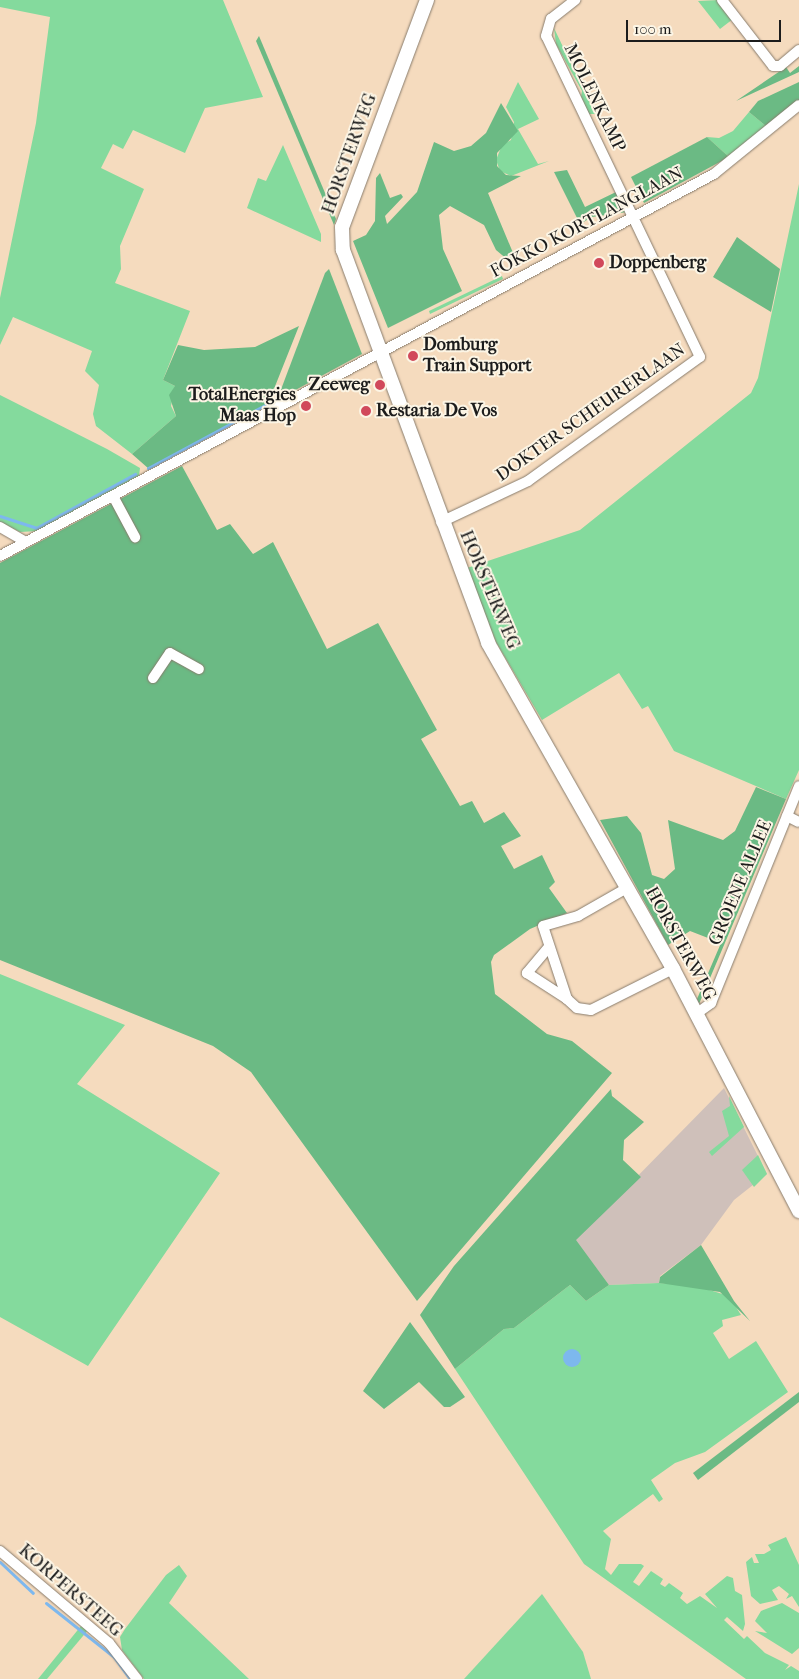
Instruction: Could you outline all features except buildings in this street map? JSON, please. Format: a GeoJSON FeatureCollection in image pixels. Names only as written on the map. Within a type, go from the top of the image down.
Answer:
{"type":"FeatureCollection","features":[{"type":"Feature","properties":{"kind":"main road","name":"HORSTERWEG"},"geometry":{"type":"LineString","coordinates":[[427,0],[342,227],[342,250],[441,522],[488,643],[628,888],[799,1211]]}},
{"type":"Feature","properties":{"kind":"street","name":"MOLENKAMP"},"geometry":{"type":"LineString","coordinates":[[575,0],[551,20],[546,36],[634,217]]}},
{"type":"Feature","properties":{"kind":"street"},"geometry":{"type":"LineString","coordinates":[[722,0],[773,66],[780,66],[799,50]]}},
{"type":"Feature","properties":{"kind":"street","name":"FOKKO KORTLANGLAAN"},"geometry":{"type":"LineString","coordinates":[[378,352],[714,174],[799,105]]}},
{"type":"Feature","properties":{"kind":"street","name":"DOKTER SCHEURERLAAN"},"geometry":{"type":"LineString","coordinates":[[441,522],[528,481],[700,357],[634,217]]}},
{"type":"Feature","properties":{"kind":"street"},"geometry":{"type":"LineString","coordinates":[[0,556],[378,352]]}},
{"type":"Feature","properties":{"kind":"street"},"geometry":{"type":"LineString","coordinates":[[113,496],[135,537]]}},
{"type":"Feature","properties":{"kind":"street"},"geometry":{"type":"LineString","coordinates":[[0,527],[26,542]]}},
{"type":"Feature","properties":{"kind":"street"},"geometry":{"type":"LineString","coordinates":[[153,678],[170,653],[199,670]]}},
{"type":"Feature","properties":{"kind":"street","name":"GROENE ALLEE"},"geometry":{"type":"LineString","coordinates":[[696,1014],[711,1002],[799,786]]}},
{"type":"Feature","properties":{"kind":"street","name":"GROENE ALLEE"},"geometry":{"type":"LineString","coordinates":[[786,816],[799,822]]}},
{"type":"Feature","properties":{"kind":"street"},"geometry":{"type":"LineString","coordinates":[[567,999],[564,978],[548,948],[543,926],[578,916],[628,888]]}},
{"type":"Feature","properties":{"kind":"street"},"geometry":{"type":"LineString","coordinates":[[548,948],[527,973],[567,999],[577,1008],[591,1010],[672,969]]}},
{"type":"Feature","properties":{"kind":"street","name":"KORPERSTEEG"},"geometry":{"type":"LineString","coordinates":[[0,1551],[109,1643],[137,1679]]}},
{"type":"Feature","properties":{"kind":"shaded area"},"geometry":{"type":"Polygon","coordinates":[[[724,1088],[767,1174],[734,1200],[701,1245],[660,1276],[659,1283],[609,1285],[575,1240],[724,1088]]]}},
{"type":"Feature","properties":{"kind":"green space"},"geometry":{"type":"Polygon","coordinates":[[[0,0],[223,0],[263,97],[205,108],[185,153],[133,130],[123,149],[113,144],[101,168],[144,189],[120,246],[121,269],[115,283],[190,311],[163,380],[175,386],[171,406],[176,416],[132,454],[96,426],[93,414],[99,385],[85,371],[92,351],[13,317],[0,345],[0,298],[36,123],[50,17],[0,7],[0,0]]]}},
{"type":"Feature","properties":{"kind":"green space"},"geometry":{"type":"Polygon","coordinates":[[[719,0],[733,19],[720,29],[698,1],[719,0]]]}},
{"type":"Feature","properties":{"kind":"green space"},"geometry":{"type":"Polygon","coordinates":[[[554,28],[595,114],[589,114],[581,97],[582,91],[556,44],[554,28]]]}},
{"type":"Feature","properties":{"kind":"green space"},"geometry":{"type":"Polygon","coordinates":[[[259,36],[336,219],[334,225],[256,41],[259,36]]]}},
{"type":"Feature","properties":{"kind":"green space"},"geometry":{"type":"Polygon","coordinates":[[[799,66],[799,72],[736,101],[786,67],[790,73],[799,66]]]}},
{"type":"Feature","properties":{"kind":"green space"},"geometry":{"type":"Polygon","coordinates":[[[518,82],[539,119],[518,129],[538,164],[549,161],[511,176],[500,171],[496,160],[502,145],[511,140],[514,122],[506,107],[518,82]]]}},
{"type":"Feature","properties":{"kind":"green space"},"geometry":{"type":"Polygon","coordinates":[[[799,82],[799,100],[767,127],[749,112],[758,101],[799,82]]]}},
{"type":"Feature","properties":{"kind":"green space"},"geometry":{"type":"Polygon","coordinates":[[[501,103],[518,131],[497,153],[497,166],[506,175],[521,176],[488,193],[516,260],[508,260],[496,250],[484,225],[450,206],[439,215],[443,249],[462,291],[388,328],[353,241],[366,235],[375,221],[376,178],[380,173],[390,198],[401,194],[403,197],[385,216],[387,224],[417,192],[434,142],[454,151],[471,146],[486,133],[501,103]]]}},
{"type":"Feature","properties":{"kind":"green space"},"geometry":{"type":"Polygon","coordinates":[[[749,112],[767,127],[729,157],[707,137],[719,138],[733,131],[749,112]]]}},
{"type":"Feature","properties":{"kind":"green space"},"geometry":{"type":"Polygon","coordinates":[[[707,137],[729,157],[644,203],[631,177],[707,137]]]}},
{"type":"Feature","properties":{"kind":"green space"},"geometry":{"type":"Polygon","coordinates":[[[283,145],[321,234],[321,242],[247,208],[258,178],[266,181],[283,145]]]}},
{"type":"Feature","properties":{"kind":"green space"},"geometry":{"type":"Polygon","coordinates":[[[567,170],[585,207],[616,192],[627,212],[592,217],[580,224],[554,172],[567,170]]]}},
{"type":"Feature","properties":{"kind":"green space"},"geometry":{"type":"Polygon","coordinates":[[[799,184],[799,770],[786,799],[674,751],[648,706],[642,709],[619,673],[542,720],[496,642],[467,568],[580,530],[751,393],[758,378],[799,184]]]}},
{"type":"Feature","properties":{"kind":"green space"},"geometry":{"type":"Polygon","coordinates":[[[737,237],[780,269],[771,312],[713,277],[737,237]]]}},
{"type":"Feature","properties":{"kind":"green space"},"geometry":{"type":"Polygon","coordinates":[[[329,269],[362,354],[277,400],[325,273],[329,269]]]}},
{"type":"Feature","properties":{"kind":"green space"},"geometry":{"type":"Polygon","coordinates":[[[502,276],[503,279],[430,314],[429,311],[502,276]]]}},
{"type":"Feature","properties":{"kind":"green space"},"geometry":{"type":"Polygon","coordinates":[[[299,326],[268,404],[149,469],[132,454],[176,416],[169,395],[175,386],[163,380],[178,345],[204,350],[255,347],[299,326]]]}},
{"type":"Feature","properties":{"kind":"green space"},"geometry":{"type":"Polygon","coordinates":[[[0,395],[107,449],[140,468],[139,476],[38,531],[20,532],[0,522],[0,395]]]}},
{"type":"Feature","properties":{"kind":"green space"},"geometry":{"type":"Polygon","coordinates":[[[182,466],[217,530],[230,524],[253,554],[273,542],[327,649],[378,623],[437,730],[421,739],[460,806],[472,801],[484,823],[504,812],[521,836],[501,846],[514,869],[542,855],[555,882],[549,888],[567,913],[530,929],[494,955],[491,962],[495,994],[547,1034],[572,1041],[612,1073],[417,1301],[251,1072],[213,1046],[0,960],[0,563],[182,466]]]}},
{"type":"Feature","properties":{"kind":"green space"},"geometry":{"type":"Polygon","coordinates":[[[756,787],[786,799],[699,1004],[697,999],[721,943],[690,931],[668,945],[600,820],[627,816],[641,833],[652,875],[664,879],[675,869],[668,820],[723,840],[735,831],[756,787]]]}},
{"type":"Feature","properties":{"kind":"green space"},"geometry":{"type":"Polygon","coordinates":[[[0,974],[125,1025],[77,1084],[220,1173],[88,1366],[0,1317],[0,974]]]}},
{"type":"Feature","properties":{"kind":"green space"},"geometry":{"type":"Polygon","coordinates":[[[611,1089],[612,1096],[644,1122],[624,1140],[623,1160],[641,1177],[576,1240],[609,1285],[586,1301],[570,1285],[514,1328],[504,1329],[455,1369],[420,1315],[454,1266],[611,1089]]]}},
{"type":"Feature","properties":{"kind":"green space"},"geometry":{"type":"Polygon","coordinates":[[[729,1096],[744,1127],[712,1156],[709,1152],[729,1136],[722,1111],[730,1106],[729,1096]]]}},
{"type":"Feature","properties":{"kind":"green space"},"geometry":{"type":"Polygon","coordinates":[[[758,1155],[767,1174],[754,1187],[742,1170],[758,1155]]]}},
{"type":"Feature","properties":{"kind":"green space"},"geometry":{"type":"Polygon","coordinates":[[[701,1245],[734,1301],[750,1321],[720,1292],[659,1283],[660,1277],[701,1245]]]}},
{"type":"Feature","properties":{"kind":"green space"},"geometry":{"type":"Polygon","coordinates":[[[659,1283],[693,1285],[729,1296],[741,1315],[722,1320],[723,1326],[713,1333],[729,1359],[756,1341],[788,1392],[705,1452],[675,1463],[651,1480],[663,1499],[659,1502],[653,1494],[603,1531],[611,1539],[605,1569],[611,1575],[619,1564],[641,1564],[644,1566],[633,1582],[639,1586],[651,1571],[663,1579],[660,1584],[665,1587],[669,1583],[683,1593],[680,1598],[687,1604],[700,1596],[717,1608],[705,1594],[727,1576],[733,1578],[735,1591],[742,1595],[745,1624],[743,1631],[727,1617],[724,1620],[744,1639],[747,1636],[765,1653],[789,1665],[785,1670],[791,1666],[799,1671],[799,1679],[746,1679],[584,1564],[455,1369],[504,1329],[514,1328],[570,1285],[586,1301],[609,1285],[659,1283]]]}},
{"type":"Feature","properties":{"kind":"green space"},"geometry":{"type":"Polygon","coordinates":[[[410,1322],[465,1397],[450,1407],[444,1407],[419,1382],[384,1409],[363,1391],[410,1322]]]}},
{"type":"Feature","properties":{"kind":"green space"},"geometry":{"type":"Polygon","coordinates":[[[799,1392],[799,1402],[698,1480],[693,1473],[799,1392]]]}},
{"type":"Feature","properties":{"kind":"green space"},"geometry":{"type":"Polygon","coordinates":[[[786,1537],[799,1565],[799,1607],[792,1596],[786,1599],[789,1594],[779,1586],[772,1590],[778,1600],[760,1604],[751,1596],[746,1562],[752,1557],[754,1563],[759,1563],[755,1554],[764,1554],[771,1550],[768,1545],[786,1537]]]}},
{"type":"Feature","properties":{"kind":"green space"},"geometry":{"type":"Polygon","coordinates":[[[179,1565],[187,1576],[169,1603],[249,1679],[144,1679],[122,1650],[120,1637],[125,1629],[166,1575],[179,1565]]]}},
{"type":"Feature","properties":{"kind":"green space"},"geometry":{"type":"Polygon","coordinates":[[[542,1594],[583,1652],[591,1679],[464,1679],[542,1594]]]}},
{"type":"Feature","properties":{"kind":"green space"},"geometry":{"type":"Polygon","coordinates":[[[782,1603],[799,1613],[799,1648],[792,1654],[755,1631],[767,1633],[755,1621],[761,1611],[782,1603]]]}},
{"type":"Feature","properties":{"kind":"green space"},"geometry":{"type":"Polygon","coordinates":[[[81,1626],[88,1630],[47,1679],[38,1679],[81,1626]]]}},
{"type":"Feature","properties":{"kind":"water"},"geometry":{"type":"Polygon","coordinates":[[[572,1349],[580,1354],[581,1358],[576,1366],[572,1367],[564,1362],[563,1358],[568,1350],[572,1349]]]}},
{"type":"Feature","properties":{"kind":"waterway"},"geometry":{"type":"LineString","coordinates":[[148,468],[267,404]]}},
{"type":"Feature","properties":{"kind":"waterway"},"geometry":{"type":"LineString","coordinates":[[0,516],[36,528],[135,474]]}},
{"type":"Feature","properties":{"kind":"waterway"},"geometry":{"type":"LineString","coordinates":[[0,1562],[33,1593]]}},
{"type":"Feature","properties":{"kind":"waterway"},"geometry":{"type":"LineString","coordinates":[[46,1603],[114,1657],[130,1679]]}},
{"type":"Feature","properties":{"kind":"place","name":"Doppenberg"},"geometry":{"type":"Point","coordinates":[599,263]}},
{"type":"Feature","properties":{"kind":"place","name":"Domburg Train Support"},"geometry":{"type":"Point","coordinates":[413,356]}},
{"type":"Feature","properties":{"kind":"place","name":"Zeeweg"},"geometry":{"type":"Point","coordinates":[380,385]}},
{"type":"Feature","properties":{"kind":"place","name":"TotalEnergies Maas Hop"},"geometry":{"type":"Point","coordinates":[306,406]}},
{"type":"Feature","properties":{"kind":"place","name":"Restaria De Vos"},"geometry":{"type":"Point","coordinates":[366,411]}}]}
